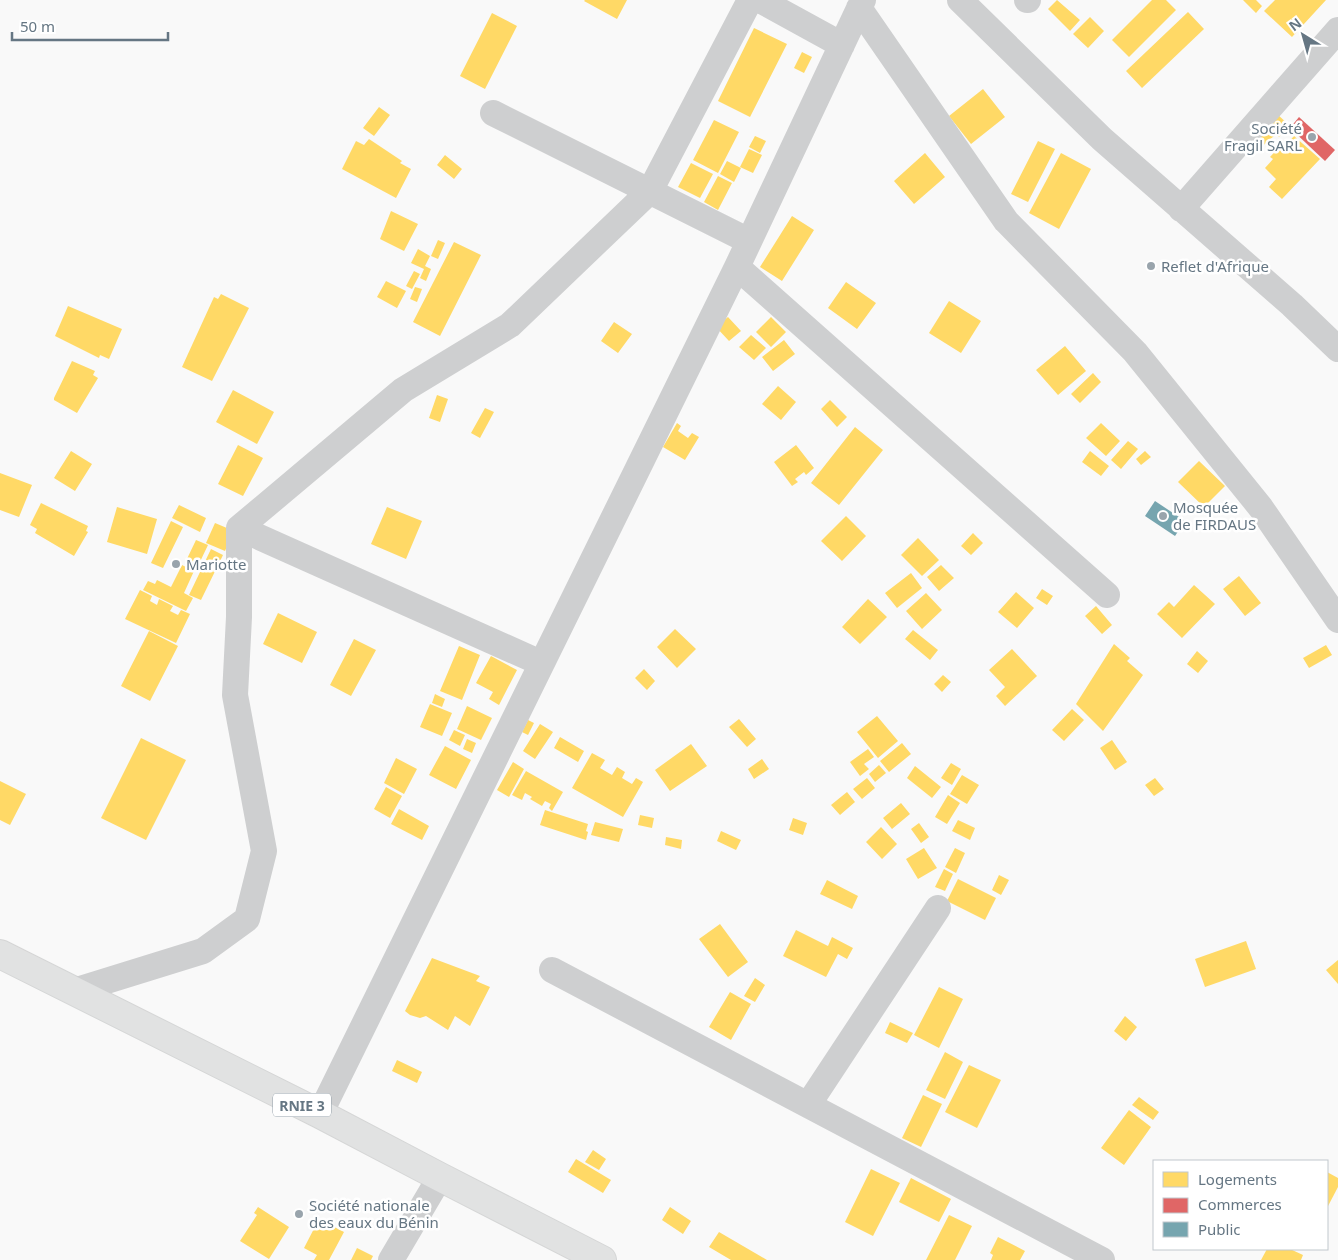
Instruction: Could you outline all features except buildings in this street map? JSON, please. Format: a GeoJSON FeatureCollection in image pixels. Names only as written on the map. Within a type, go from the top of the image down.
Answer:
{"type":"FeatureCollection","features":[{"type":"Feature","properties":{"kind":"highway","name":"RNIE 3"},"geometry":{"type":"LineString","coordinates":[[0,954],[320,1114],[440,1178],[602,1260]]}},
{"type":"Feature","properties":{"kind":"street"},"geometry":{"type":"LineString","coordinates":[[74,991],[203,952],[246,920],[264,851],[235,695],[239,617],[239,528],[403,390],[510,325],[650,191],[750,0]]}},
{"type":"Feature","properties":{"kind":"street"},"geometry":{"type":"LineString","coordinates":[[760,0],[842,45]]}},
{"type":"Feature","properties":{"kind":"street"},"geometry":{"type":"LineString","coordinates":[[960,0],[1102,139],[1292,305],[1338,349]]}},
{"type":"Feature","properties":{"kind":"street"},"geometry":{"type":"LineString","coordinates":[[320,1114],[736,267],[861,4]]}},
{"type":"Feature","properties":{"kind":"street"},"geometry":{"type":"LineString","coordinates":[[861,4],[1006,221],[1135,352],[1261,508],[1338,620]]}},
{"type":"Feature","properties":{"kind":"street"},"geometry":{"type":"LineString","coordinates":[[1181,208],[1338,30]]}},
{"type":"Feature","properties":{"kind":"street"},"geometry":{"type":"LineString","coordinates":[[493,113],[749,240]]}},
{"type":"Feature","properties":{"kind":"street"},"geometry":{"type":"LineString","coordinates":[[736,267],[1107,595]]}},
{"type":"Feature","properties":{"kind":"street"},"geometry":{"type":"LineString","coordinates":[[239,528],[541,664]]}},
{"type":"Feature","properties":{"kind":"street"},"geometry":{"type":"LineString","coordinates":[[808,1105],[938,908]]}},
{"type":"Feature","properties":{"kind":"street"},"geometry":{"type":"LineString","coordinates":[[552,970],[1102,1260]]}},
{"type":"Feature","properties":{"kind":"street"},"geometry":{"type":"LineString","coordinates":[[392,1260],[440,1178]]}},
{"type":"Feature","properties":{"kind":"place","name":"Société Fragil SARL"},"geometry":{"type":"Point","coordinates":[1312,137]}},
{"type":"Feature","properties":{"kind":"place","name":"Reflet d'Afrique"},"geometry":{"type":"Point","coordinates":[1151,266]}},
{"type":"Feature","properties":{"kind":"place","name":"Mosquée de FIRDAUS"},"geometry":{"type":"Point","coordinates":[1163,516]}},
{"type":"Feature","properties":{"kind":"place","name":"Mariotte"},"geometry":{"type":"Point","coordinates":[176,564]}},
{"type":"Feature","properties":{"kind":"place","name":"Société nationale des eaux du Bénin"},"geometry":{"type":"Point","coordinates":[299,1214]}}]}
